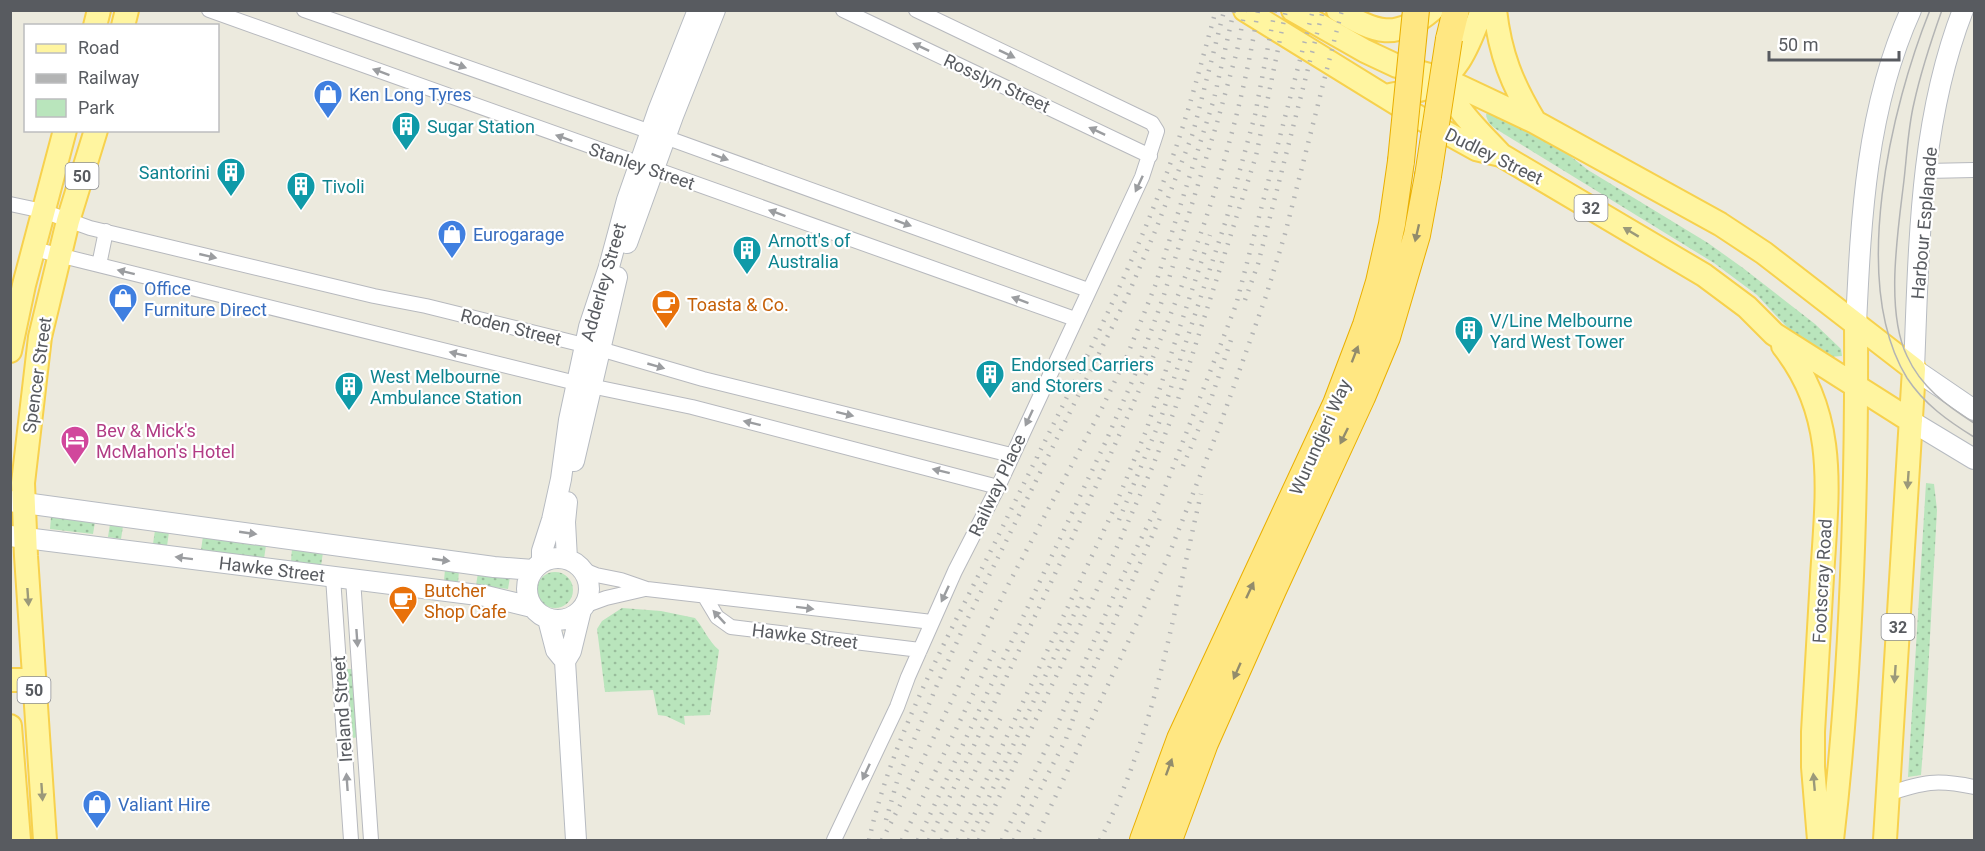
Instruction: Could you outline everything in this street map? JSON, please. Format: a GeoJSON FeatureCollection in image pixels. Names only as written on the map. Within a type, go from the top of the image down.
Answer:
{"type":"FeatureCollection","features":[{"type":"Feature","properties":{"kind":"highway","name":"Wurundjeri Way"},"geometry":{"type":"LineString","coordinates":[[1143,840],[1180,739],[1336,404],[1366,325],[1379,282],[1392,224],[1401,161],[1416,10]]}},
{"type":"Feature","properties":{"kind":"highway","name":"Wurundjeri Way"},"geometry":{"type":"LineString","coordinates":[[1169,840],[1205,743],[1387,337],[1417,235],[1456,10]]}},
{"type":"Feature","properties":{"kind":"main road","name":"Dudley Street"},"geometry":{"type":"LineString","coordinates":[[1245,10],[1383,96],[1476,149],[1501,155],[1704,275],[1747,307],[1774,334],[1808,358],[1911,421]]}},
{"type":"Feature","properties":{"kind":"main road"},"geometry":{"type":"LineString","coordinates":[[1293,10],[1386,61],[1444,79],[1535,122],[1727,228],[1764,253],[1914,369]]}},
{"type":"Feature","properties":{"kind":"main road"},"geometry":{"type":"LineString","coordinates":[[1338,10],[1363,26],[1385,31],[1409,25],[1432,10]]}},
{"type":"Feature","properties":{"kind":"main road"},"geometry":{"type":"LineString","coordinates":[[1443,10],[1440,42],[1444,79],[1460,106],[1501,155]]}},
{"type":"Feature","properties":{"kind":"main road"},"geometry":{"type":"LineString","coordinates":[[1383,96],[1424,89],[1444,79],[1468,48],[1482,10]]}},
{"type":"Feature","properties":{"kind":"main road"},"geometry":{"type":"LineString","coordinates":[[1495,10],[1501,47],[1511,79],[1535,122]]}},
{"type":"Feature","properties":{"kind":"main road","name":"Spencer Street"},"geometry":{"type":"LineString","coordinates":[[10,351],[64,132]]}},
{"type":"Feature","properties":{"kind":"main road","name":"Spencer Street"},"geometry":{"type":"LineString","coordinates":[[45,840],[16,502],[23,483],[40,337],[68,221],[95,132]]}},
{"type":"Feature","properties":{"kind":"main road","name":"Footscray Road"},"geometry":{"type":"LineString","coordinates":[[1832,840],[1842,751],[1853,527],[1857,387],[1856,324]]}},
{"type":"Feature","properties":{"kind":"main road","name":"Footscray Road"},"geometry":{"type":"LineString","coordinates":[[1774,334],[1794,360],[1811,392],[1820,416],[1826,446],[1827,489],[1813,732],[1813,768],[1819,840]]}},
{"type":"Feature","properties":{"kind":"main road","name":"32"},"geometry":{"type":"LineString","coordinates":[[1885,840],[1914,369]]}},
{"type":"Feature","properties":{"kind":"main road"},"geometry":{"type":"LineString","coordinates":[[10,680],[33,680]]}},
{"type":"Feature","properties":{"kind":"main road","name":"50"},"geometry":{"type":"LineString","coordinates":[[10,726],[19,840]]}},
{"type":"Feature","properties":{"kind":"street","name":"Stanley Street"},"geometry":{"type":"LineString","coordinates":[[209,10],[646,168],[1075,319]]}},
{"type":"Feature","properties":{"kind":"street","name":"Stanley Street"},"geometry":{"type":"LineString","coordinates":[[304,10],[1088,290]]}},
{"type":"Feature","properties":{"kind":"street","name":"Adderley Street"},"geometry":{"type":"LineString","coordinates":[[574,564],[565,522],[584,385],[592,347],[624,255],[646,168],[698,10]]}},
{"type":"Feature","properties":{"kind":"street","name":"Adderley Street"},"geometry":{"type":"LineString","coordinates":[[658,135],[714,10]]}},
{"type":"Feature","properties":{"kind":"street","name":"Rosslyn Street"},"geometry":{"type":"LineString","coordinates":[[843,10],[1150,156]]}},
{"type":"Feature","properties":{"kind":"street","name":"Rosslyn Street"},"geometry":{"type":"LineString","coordinates":[[916,10],[1152,123],[1156,129]]}},
{"type":"Feature","properties":{"kind":"street"},"geometry":{"type":"LineString","coordinates":[[1856,324],[1862,210],[1869,158],[1894,55],[1911,10]]}},
{"type":"Feature","properties":{"kind":"street","name":"Harbour Esplanade"},"geometry":{"type":"LineString","coordinates":[[1914,369],[1922,201],[1926,171],[1944,66],[1964,10]]}},
{"type":"Feature","properties":{"kind":"street","name":"Railway Place"},"geometry":{"type":"LineString","coordinates":[[834,840],[897,707],[932,622],[1142,177],[1156,129]]}},
{"type":"Feature","properties":{"kind":"street"},"geometry":{"type":"LineString","coordinates":[[1926,171],[1974,170]]}},
{"type":"Feature","properties":{"kind":"street","name":"Roden Street"},"geometry":{"type":"LineString","coordinates":[[10,204],[43,211],[68,221],[106,231],[592,347],[703,380],[1011,455]]}},
{"type":"Feature","properties":{"kind":"street"},"geometry":{"type":"LineString","coordinates":[[99,265],[106,231]]}},
{"type":"Feature","properties":{"kind":"street"},"geometry":{"type":"LineString","coordinates":[[34,249],[584,385],[692,407],[998,486]]}},
{"type":"Feature","properties":{"kind":"street"},"geometry":{"type":"LineString","coordinates":[[1914,369],[1974,410]]}},
{"type":"Feature","properties":{"kind":"street","name":"Adderley Street"},"geometry":{"type":"LineString","coordinates":[[537,566],[552,520],[561,479],[569,420],[584,385]]}},
{"type":"Feature","properties":{"kind":"street"},"geometry":{"type":"LineString","coordinates":[[1911,421],[1974,459]]}},
{"type":"Feature","properties":{"kind":"street","name":"Hawke Street"},"geometry":{"type":"LineString","coordinates":[[16,502],[494,567],[537,566]]}},
{"type":"Feature","properties":{"kind":"street"},"geometry":{"type":"LineString","coordinates":[[134,552],[138,518]]}},
{"type":"Feature","properties":{"kind":"street","name":"Hawke Street"},"geometry":{"type":"LineString","coordinates":[[18,537],[486,596],[540,613]]}},
{"type":"Feature","properties":{"kind":"street"},"geometry":{"type":"LineString","coordinates":[[333,577],[339,546]]}},
{"type":"Feature","properties":{"kind":"street"},"geometry":{"type":"LineString","coordinates":[[339,546],[353,579]]}},
{"type":"Feature","properties":{"kind":"street"},"geometry":{"type":"LineString","coordinates":[[565,662],[556,650],[540,613],[526,589],[537,566],[550,559],[574,564],[586,575],[589,591],[571,651],[565,662],[576,840]]}},
{"type":"Feature","properties":{"kind":"street","name":"Hawke Street"},"geometry":{"type":"LineString","coordinates":[[574,564],[596,575],[647,589],[932,622]]}},
{"type":"Feature","properties":{"kind":"street","name":"Ireland Street"},"geometry":{"type":"LineString","coordinates":[[333,577],[351,840]]}},
{"type":"Feature","properties":{"kind":"street","name":"Ireland Street"},"geometry":{"type":"LineString","coordinates":[[353,579],[371,840]]}},
{"type":"Feature","properties":{"kind":"street","name":"Hawke Street"},"geometry":{"type":"LineString","coordinates":[[583,608],[606,598],[647,589]]}},
{"type":"Feature","properties":{"kind":"street","name":"Hawke Street"},"geometry":{"type":"LineString","coordinates":[[705,597],[717,617],[731,627],[920,650]]}},
{"type":"Feature","properties":{"kind":"street"},"geometry":{"type":"LineString","coordinates":[[540,613],[566,620],[583,608]]}},
{"type":"Feature","properties":{"kind":"street"},"geometry":{"type":"LineString","coordinates":[[1887,794],[1922,783],[1946,782],[1974,787]]}},
{"type":"Feature","properties":{"kind":"green space"},"geometry":{"type":"Polygon","coordinates":[[[1491,111],[1555,144],[1588,170],[1708,243],[1815,324],[1841,349],[1842,356],[1828,357],[1799,340],[1757,295],[1714,263],[1496,129],[1489,123],[1486,116],[1491,111]]]}},
{"type":"Feature","properties":{"kind":"green space"},"geometry":{"type":"Polygon","coordinates":[[[1926,483],[1934,484],[1937,510],[1926,709],[1921,775],[1908,777],[1926,483]]]}},
{"type":"Feature","properties":{"kind":"green space"},"geometry":{"type":"Polygon","coordinates":[[[51,517],[95,522],[93,534],[50,529],[51,517]]]}},
{"type":"Feature","properties":{"kind":"green space"},"geometry":{"type":"Polygon","coordinates":[[[110,524],[123,526],[121,539],[108,537],[110,524]]]}},
{"type":"Feature","properties":{"kind":"green space"},"geometry":{"type":"Polygon","coordinates":[[[155,530],[169,532],[167,546],[153,544],[155,530]]]}},
{"type":"Feature","properties":{"kind":"green space"},"geometry":{"type":"Polygon","coordinates":[[[203,536],[266,545],[264,559],[201,550],[203,536]]]}},
{"type":"Feature","properties":{"kind":"green space"},"geometry":{"type":"Polygon","coordinates":[[[292,548],[323,552],[321,566],[291,562],[292,548]]]}},
{"type":"Feature","properties":{"kind":"green space"},"geometry":{"type":"Polygon","coordinates":[[[445,569],[459,570],[458,583],[444,581],[445,569]]]}},
{"type":"Feature","properties":{"kind":"green space"},"geometry":{"type":"Polygon","coordinates":[[[555,572],[568,577],[573,590],[568,603],[555,608],[542,603],[537,590],[542,577],[555,572]]]}},
{"type":"Feature","properties":{"kind":"green space"},"geometry":{"type":"Polygon","coordinates":[[[478,573],[510,577],[508,589],[476,585],[478,573]]]}},
{"type":"Feature","properties":{"kind":"green space"},"geometry":{"type":"Polygon","coordinates":[[[622,608],[661,611],[695,618],[719,650],[710,715],[684,716],[685,725],[666,716],[658,715],[653,690],[605,692],[597,629],[602,621],[622,608]]]}},
{"type":"Feature","properties":{"kind":"green space"},"geometry":{"type":"Polygon","coordinates":[[[347,669],[353,669],[358,737],[353,738],[347,669]]]}},
{"type":"Feature","properties":{"kind":"tram line"},"geometry":{"type":"LineString","coordinates":[[1930,10],[1915,50],[1890,144],[1882,195],[1879,245],[1881,294],[1890,339],[1907,378],[1937,411],[1974,437]]}},
{"type":"Feature","properties":{"kind":"tram line"},"geometry":{"type":"LineString","coordinates":[[1942,10],[1923,68],[1910,122],[1895,270],[1896,316],[1907,356],[1920,377],[1945,403],[1974,423]]}},
{"type":"Feature","properties":{"kind":"railway"},"geometry":{"type":"LineString","coordinates":[[869,840],[893,759],[909,719],[1091,348],[1151,213],[1182,128],[1216,10]]}},
{"type":"Feature","properties":{"kind":"railway"},"geometry":{"type":"LineString","coordinates":[[882,840],[1008,585],[1127,356],[1155,286],[1214,99],[1234,10]]}},
{"type":"Feature","properties":{"kind":"railway"},"geometry":{"type":"LineString","coordinates":[[918,840],[1106,441],[1137,370],[1163,298],[1217,123],[1237,51],[1245,10]]}},
{"type":"Feature","properties":{"kind":"railway"},"geometry":{"type":"LineString","coordinates":[[929,840],[1072,538],[1158,346],[1184,280],[1228,147],[1245,79],[1258,10]]}},
{"type":"Feature","properties":{"kind":"railway"},"geometry":{"type":"LineString","coordinates":[[1119,520],[1161,418],[1227,217],[1255,115],[1275,10]]}},
{"type":"Feature","properties":{"kind":"railway"},"geometry":{"type":"LineString","coordinates":[[979,840],[1116,549],[1175,409],[1256,156],[1286,10]]}},
{"type":"Feature","properties":{"kind":"railway"},"geometry":{"type":"LineString","coordinates":[[1002,840],[1054,732],[1119,584],[1161,498],[1236,305],[1313,10]]}},
{"type":"Feature","properties":{"kind":"railway"},"geometry":{"type":"LineString","coordinates":[[1245,300],[1258,264],[1323,10]]}},
{"type":"Feature","properties":{"kind":"railway"},"geometry":{"type":"LineString","coordinates":[[1035,840],[1168,557],[1220,425],[1266,296],[1285,234],[1342,10]]}},
{"type":"Feature","properties":{"kind":"railway"},"geometry":{"type":"LineString","coordinates":[[886,820],[898,778],[937,685],[1128,295],[1156,229],[1193,133],[1224,11]]}},
{"type":"Feature","properties":{"kind":"railway"},"geometry":{"type":"LineString","coordinates":[[958,840],[1114,509],[1146,431],[1210,235]]}},
{"type":"Feature","properties":{"kind":"railway"},"geometry":{"type":"LineString","coordinates":[[1183,466],[1211,399],[1231,340]]}},
{"type":"Feature","properties":{"kind":"railway"},"geometry":{"type":"LineString","coordinates":[[1100,840],[1119,799],[1149,714],[1172,627],[1201,494]]}},
{"type":"Feature","properties":{"kind":"railway"},"geometry":{"type":"LineString","coordinates":[[1014,840],[1066,739],[1080,699],[1160,518]]}},
{"type":"Feature","properties":{"kind":"railway"},"geometry":{"type":"LineString","coordinates":[[969,840],[1084,593]]}},
{"type":"Feature","properties":{"kind":"railway"},"geometry":{"type":"LineString","coordinates":[[902,840],[995,649]]}},
{"type":"Feature","properties":{"kind":"railway"},"geometry":{"type":"LineString","coordinates":[[942,840],[1002,715]]}},
{"type":"Feature","properties":{"kind":"place","name":"Ken Long Tyres"},"geometry":{"type":"Point","coordinates":[328,120]}},
{"type":"Feature","properties":{"kind":"place","name":"Sugar Station"},"geometry":{"type":"Point","coordinates":[406,152]}},
{"type":"Feature","properties":{"kind":"place","name":"Santorini"},"geometry":{"type":"Point","coordinates":[231,198]}},
{"type":"Feature","properties":{"kind":"place","name":"Tivoli"},"geometry":{"type":"Point","coordinates":[301,212]}},
{"type":"Feature","properties":{"kind":"place","name":"Eurogarage"},"geometry":{"type":"Point","coordinates":[452,260]}},
{"type":"Feature","properties":{"kind":"place","name":"Arnott's of Australia"},"geometry":{"type":"Point","coordinates":[747,276]}},
{"type":"Feature","properties":{"kind":"place","name":"Office Furniture Direct"},"geometry":{"type":"Point","coordinates":[123,324]}},
{"type":"Feature","properties":{"kind":"place","name":"Toasta & Co."},"geometry":{"type":"Point","coordinates":[666,330]}},
{"type":"Feature","properties":{"kind":"place","name":"V/Line Melbourne Yard West Tower"},"geometry":{"type":"Point","coordinates":[1469,356]}},
{"type":"Feature","properties":{"kind":"place","name":"Endorsed Carriers and Storers"},"geometry":{"type":"Point","coordinates":[990,400]}},
{"type":"Feature","properties":{"kind":"place","name":"West Melbourne Ambulance Station"},"geometry":{"type":"Point","coordinates":[349,412]}},
{"type":"Feature","properties":{"kind":"place","name":"Bev & Mick's McMahon's Hotel"},"geometry":{"type":"Point","coordinates":[75,466]}},
{"type":"Feature","properties":{"kind":"place","name":"Butcher Shop Cafe"},"geometry":{"type":"Point","coordinates":[403,626]}},
{"type":"Feature","properties":{"kind":"place","name":"Valiant Hire"},"geometry":{"type":"Point","coordinates":[97,830]}}]}
